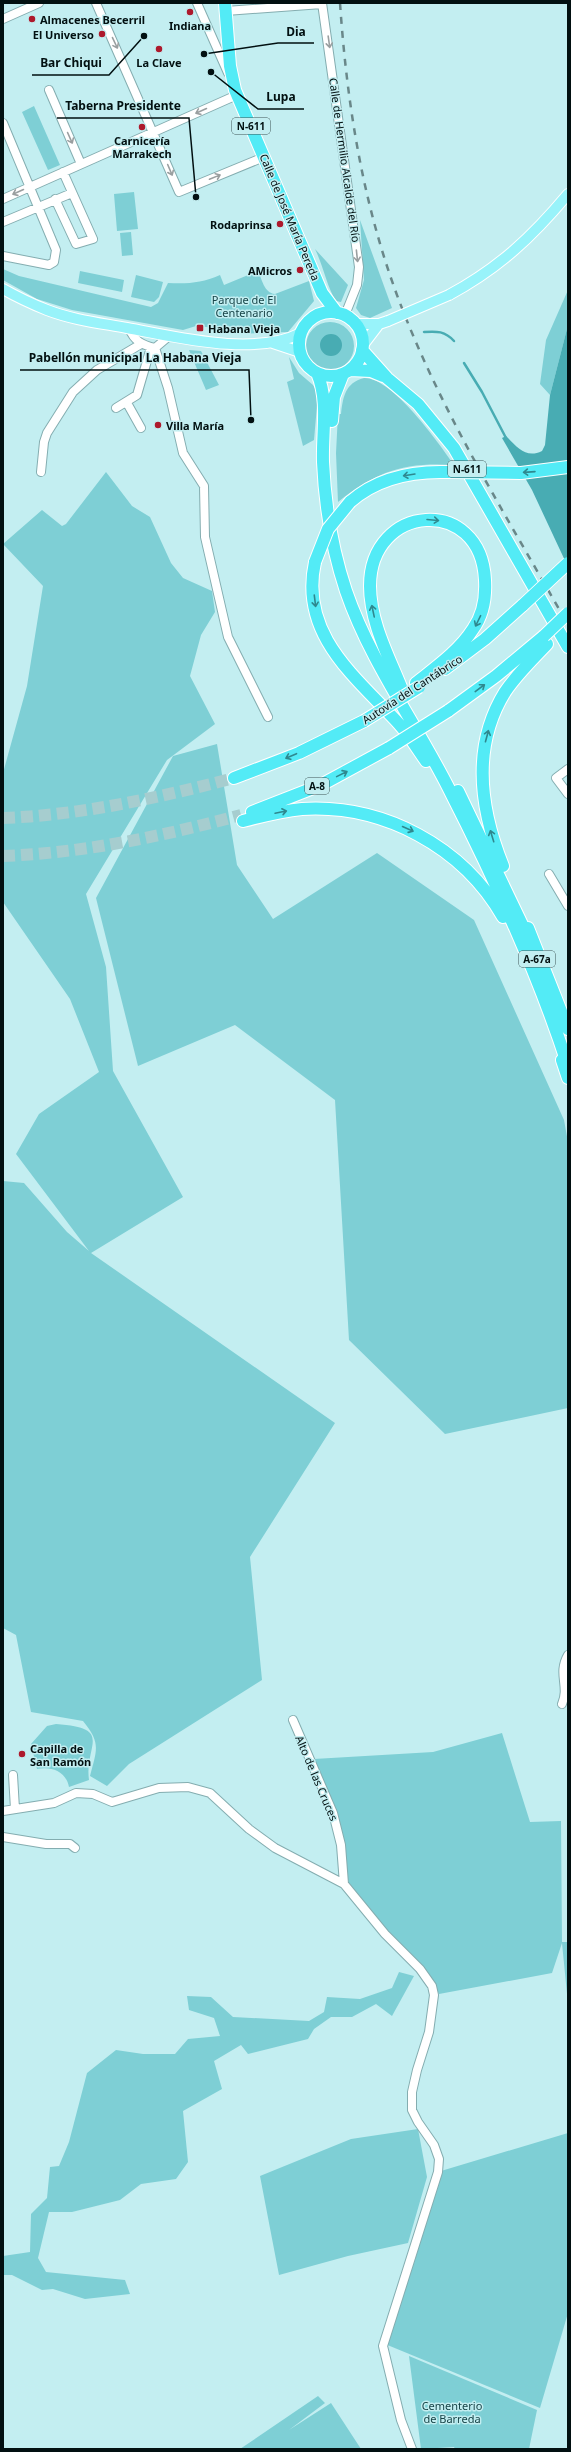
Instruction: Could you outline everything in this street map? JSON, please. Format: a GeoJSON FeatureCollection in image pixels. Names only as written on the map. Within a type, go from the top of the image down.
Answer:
{"type":"FeatureCollection","features":[{"type":"Feature","properties":{"kind":"highway","name":"Calle de José María Pereda"},"geometry":{"type":"LineString","coordinates":[[225,7],[232,79],[237,95],[322,293],[341,314]]}},
{"type":"Feature","properties":{"kind":"highway","name":"Calle de José María Pereda"},"geometry":{"type":"LineString","coordinates":[[316,316],[322,293]]}},
{"type":"Feature","properties":{"kind":"highway"},"geometry":{"type":"LineString","coordinates":[[341,314],[316,316],[309,322],[301,333],[300,352],[306,365],[317,373],[324,395],[323,446],[327,506],[331,535],[346,591],[372,649],[448,788],[458,810]]}},
{"type":"Feature","properties":{"kind":"highway","name":"N-611"},"geometry":{"type":"LineString","coordinates":[[341,314],[356,324],[361,332],[363,348],[388,378],[418,404],[446,437],[476,483],[568,647]]}},
{"type":"Feature","properties":{"kind":"highway"},"geometry":{"type":"LineString","coordinates":[[363,348],[357,363],[346,372],[334,397],[331,438],[332,486],[338,528],[360,611],[401,687]]}},
{"type":"Feature","properties":{"kind":"highway","name":"N-611"},"geometry":{"type":"LineString","coordinates":[[317,373],[330,376],[346,372],[371,371],[388,378]]}},
{"type":"Feature","properties":{"kind":"highway"},"geometry":{"type":"LineString","coordinates":[[458,810],[400,725],[355,679],[332,651],[317,616],[313,590],[315,562],[328,529],[350,502],[370,487],[392,478],[420,473],[521,473],[568,467]]}},
{"type":"Feature","properties":{"kind":"highway"},"geometry":{"type":"LineString","coordinates":[[401,687],[372,610],[370,587],[372,565],[382,543],[396,529],[414,521],[434,519],[460,528],[473,543],[485,575],[484,600],[480,617],[466,639],[451,655],[417,685]]}},
{"type":"Feature","properties":{"kind":"highway","name":"Autovía del Cantábrico"},"geometry":{"type":"LineString","coordinates":[[234,778],[305,750],[364,721],[468,652],[523,605],[568,563]]}},
{"type":"Feature","properties":{"kind":"highway","name":"A-8"},"geometry":{"type":"LineString","coordinates":[[568,613],[545,640],[448,711],[389,748],[309,790],[242,818],[288,811],[337,810],[395,824],[411,831],[444,850],[474,876],[507,924],[528,969],[568,1078]]}},
{"type":"Feature","properties":{"kind":"highway"},"geometry":{"type":"LineString","coordinates":[[568,621],[545,640],[511,684],[498,705],[486,738],[482,775],[485,806],[494,842],[568,1029]]}},
{"type":"Feature","properties":{"kind":"highway","name":"A-67a"},"geometry":{"type":"LineString","coordinates":[[401,687],[456,786],[501,877],[538,963],[568,1044]]}},
{"type":"Feature","properties":{"kind":"highway","name":"A-67a"},"geometry":{"type":"LineString","coordinates":[[458,810],[528,958],[568,1066]]}},
{"type":"Feature","properties":{"kind":"main road"},"geometry":{"type":"LineString","coordinates":[[356,324],[384,322],[449,295],[487,272],[514,251],[547,220],[568,194]]}},
{"type":"Feature","properties":{"kind":"main road"},"geometry":{"type":"LineString","coordinates":[[3,289],[21,299],[60,314],[168,337],[232,343],[273,342],[301,333]]}},
{"type":"Feature","properties":{"kind":"main road"},"geometry":{"type":"LineString","coordinates":[[363,348],[384,322]]}},
{"type":"Feature","properties":{"kind":"main road"},"geometry":{"type":"LineString","coordinates":[[273,342],[300,352]]}},
{"type":"Feature","properties":{"kind":"street"},"geometry":{"type":"LineString","coordinates":[[3,19],[39,3]]}},
{"type":"Feature","properties":{"kind":"street"},"geometry":{"type":"LineString","coordinates":[[96,3],[179,192],[264,158]]}},
{"type":"Feature","properties":{"kind":"street"},"geometry":{"type":"LineString","coordinates":[[197,3],[232,79]]}},
{"type":"Feature","properties":{"kind":"street"},"geometry":{"type":"LineString","coordinates":[[225,7],[322,3]]}},
{"type":"Feature","properties":{"kind":"street","name":"Calle de Hermilio Alcalde del Río"},"geometry":{"type":"LineString","coordinates":[[322,3],[359,267],[357,285],[341,314]]}},
{"type":"Feature","properties":{"kind":"street"},"geometry":{"type":"LineString","coordinates":[[49,90],[81,164]]}},
{"type":"Feature","properties":{"kind":"street"},"geometry":{"type":"LineString","coordinates":[[3,199],[237,95]]}},
{"type":"Feature","properties":{"kind":"street"},"geometry":{"type":"LineString","coordinates":[[3,123],[39,206],[56,250],[54,262],[49,265],[3,256]]}},
{"type":"Feature","properties":{"kind":"street"},"geometry":{"type":"LineString","coordinates":[[55,199],[76,244],[93,239],[63,172]]}},
{"type":"Feature","properties":{"kind":"street"},"geometry":{"type":"LineString","coordinates":[[3,222],[72,193]]}},
{"type":"Feature","properties":{"kind":"street"},"geometry":{"type":"LineString","coordinates":[[129,328],[132,336],[141,344],[153,348]]}},
{"type":"Feature","properties":{"kind":"street"},"geometry":{"type":"LineString","coordinates":[[116,408],[127,403],[137,395],[153,348],[168,337]]}},
{"type":"Feature","properties":{"kind":"street"},"geometry":{"type":"LineString","coordinates":[[41,472],[46,438],[61,408],[73,392],[97,370],[141,344]]}},
{"type":"Feature","properties":{"kind":"street"},"geometry":{"type":"LineString","coordinates":[[153,348],[168,388],[183,453],[204,486],[205,537],[228,637],[268,717]]}},
{"type":"Feature","properties":{"kind":"street"},"geometry":{"type":"LineString","coordinates":[[127,403],[141,428]]}},
{"type":"Feature","properties":{"kind":"street"},"geometry":{"type":"LineString","coordinates":[[568,769],[556,778],[568,794]]}},
{"type":"Feature","properties":{"kind":"street"},"geometry":{"type":"LineString","coordinates":[[549,874],[568,906]]}},
{"type":"Feature","properties":{"kind":"street"},"geometry":{"type":"LineString","coordinates":[[562,1704],[565,1690],[562,1664],[568,1655]]}},
{"type":"Feature","properties":{"kind":"street","name":"Alto de las Cruces"},"geometry":{"type":"LineString","coordinates":[[293,1720],[334,1813],[341,1845],[344,1884]]}},
{"type":"Feature","properties":{"kind":"street"},"geometry":{"type":"LineString","coordinates":[[14,1775],[15,1809]]}},
{"type":"Feature","properties":{"kind":"street"},"geometry":{"type":"LineString","coordinates":[[3,1811],[54,1803],[76,1793],[86,1792],[112,1802],[159,1788],[188,1787],[210,1793],[249,1829],[275,1848],[344,1884],[394,1944],[427,1978],[434,1995],[429,2032],[412,2092],[412,2110],[418,2122],[434,2145],[439,2159],[438,2172],[383,2346],[401,2420],[412,2449]]}},
{"type":"Feature","properties":{"kind":"street"},"geometry":{"type":"LineString","coordinates":[[3,1837],[46,1844],[70,1844],[75,1848]]}},
{"type":"Feature","properties":{"kind":"green space"},"geometry":{"type":"Polygon","coordinates":[[[34,106],[60,165],[48,170],[22,112],[34,106]]]}},
{"type":"Feature","properties":{"kind":"green space"},"geometry":{"type":"Polygon","coordinates":[[[134,192],[138,229],[117,231],[114,194],[134,192]]]}},
{"type":"Feature","properties":{"kind":"green space"},"geometry":{"type":"Polygon","coordinates":[[[360,220],[392,308],[370,318],[361,315],[356,308],[364,280],[360,220]]]}},
{"type":"Feature","properties":{"kind":"green space"},"geometry":{"type":"Polygon","coordinates":[[[131,232],[133,255],[122,256],[120,233],[131,232]]]}},
{"type":"Feature","properties":{"kind":"green space"},"geometry":{"type":"Polygon","coordinates":[[[315,249],[348,285],[341,302],[336,301],[333,295],[315,249]]]}},
{"type":"Feature","properties":{"kind":"green space","name":"Parque de El Centenario"},"geometry":{"type":"Polygon","coordinates":[[[3,269],[19,276],[151,307],[158,303],[168,283],[195,282],[207,280],[220,275],[224,285],[258,271],[262,282],[268,291],[275,294],[309,281],[314,301],[288,332],[236,334],[216,328],[196,326],[183,330],[72,310],[37,299],[3,280],[3,269]]]}},
{"type":"Feature","properties":{"kind":"green space"},"geometry":{"type":"Polygon","coordinates":[[[80,271],[124,280],[122,292],[78,283],[80,271]]]}},
{"type":"Feature","properties":{"kind":"green space"},"geometry":{"type":"Polygon","coordinates":[[[136,275],[163,282],[159,297],[154,302],[131,297],[136,275]]]}},
{"type":"Feature","properties":{"kind":"green space"},"geometry":{"type":"Polygon","coordinates":[[[568,290],[568,325],[550,395],[540,384],[546,340],[568,290]]]}},
{"type":"Feature","properties":{"kind":"green space"},"geometry":{"type":"Polygon","coordinates":[[[325,322],[335,322],[347,329],[354,341],[354,351],[347,363],[335,370],[325,370],[317,366],[310,359],[306,351],[306,341],[310,333],[317,326],[325,322]]]}},
{"type":"Feature","properties":{"kind":"green space"},"geometry":{"type":"Polygon","coordinates":[[[189,350],[201,351],[219,385],[206,390],[189,350]]]}},
{"type":"Feature","properties":{"kind":"green space"},"geometry":{"type":"Polygon","coordinates":[[[289,357],[299,373],[313,385],[318,394],[314,440],[303,446],[287,382],[294,379],[289,357]]]}},
{"type":"Feature","properties":{"kind":"green space"},"geometry":{"type":"Polygon","coordinates":[[[364,378],[375,381],[388,388],[401,399],[438,442],[454,465],[420,465],[392,471],[379,476],[352,491],[338,502],[336,453],[338,414],[341,414],[344,396],[349,387],[358,380],[364,378]]]}},
{"type":"Feature","properties":{"kind":"green space"},"geometry":{"type":"Polygon","coordinates":[[[106,472],[132,506],[150,517],[171,563],[183,578],[212,591],[215,612],[201,635],[190,676],[215,724],[167,760],[86,894],[106,967],[113,1071],[183,1197],[91,1253],[335,1423],[250,1557],[262,1680],[129,1764],[107,1786],[90,1776],[96,1753],[96,1747],[93,1735],[83,1721],[31,1712],[16,1635],[3,1628],[3,1181],[24,1183],[67,1232],[89,1251],[16,1154],[39,1114],[99,1072],[70,999],[3,902],[3,773],[27,686],[43,586],[3,544],[42,510],[62,526],[66,524],[106,472]]]}},
{"type":"Feature","properties":{"kind":"green space"},"geometry":{"type":"Polygon","coordinates":[[[217,744],[237,865],[273,919],[377,853],[474,920],[564,1120],[568,1142],[568,1408],[445,1434],[349,1340],[335,1100],[235,1025],[138,1066],[96,898],[173,756],[217,744]]]}},
{"type":"Feature","properties":{"kind":"green space"},"geometry":{"type":"Polygon","coordinates":[[[56,1724],[74,1726],[91,1734],[93,1740],[90,1757],[89,1780],[69,1787],[65,1777],[61,1773],[47,1768],[37,1769],[31,1744],[47,1726],[56,1724]]]}},
{"type":"Feature","properties":{"kind":"green space"},"geometry":{"type":"Polygon","coordinates":[[[502,1733],[530,1822],[561,1821],[562,1942],[568,1942],[568,2004],[562,1943],[552,1973],[439,1994],[433,1982],[405,1952],[349,1883],[314,1759],[433,1752],[502,1733]]]}},
{"type":"Feature","properties":{"kind":"green space"},"geometry":{"type":"Polygon","coordinates":[[[399,1972],[414,1976],[392,2016],[376,2004],[352,2017],[331,2017],[314,2029],[308,2039],[248,2054],[241,2045],[214,2061],[222,2089],[183,2111],[188,2162],[176,2179],[141,2184],[120,2200],[72,2212],[49,2212],[38,2258],[46,2272],[125,2280],[130,2294],[85,2299],[53,2289],[42,2290],[12,2275],[3,2275],[3,2256],[30,2252],[31,2214],[47,2198],[50,2167],[59,2166],[69,2142],[87,2073],[116,2050],[143,2054],[175,2054],[188,2039],[220,2036],[214,2018],[189,2010],[187,1996],[211,1997],[233,2017],[309,2021],[324,2012],[327,1997],[360,1999],[392,1988],[399,1972]]]}},
{"type":"Feature","properties":{"kind":"green space"},"geometry":{"type":"Polygon","coordinates":[[[418,2129],[427,2177],[408,2243],[348,2256],[279,2275],[260,2176],[351,2139],[418,2129]]]}},
{"type":"Feature","properties":{"kind":"green space"},"geometry":{"type":"Polygon","coordinates":[[[568,2133],[568,2313],[540,2408],[385,2344],[415,2260],[441,2171],[568,2133]]]}},
{"type":"Feature","properties":{"kind":"green space","name":"Cementerio de Barreda"},"geometry":{"type":"Polygon","coordinates":[[[409,2356],[537,2410],[529,2449],[455,2449],[454,2447],[421,2449],[409,2356]]]}},
{"type":"Feature","properties":{"kind":"green space"},"geometry":{"type":"Polygon","coordinates":[[[318,2396],[325,2403],[289,2430],[331,2403],[361,2449],[240,2449],[318,2396]]]}},
{"type":"Feature","properties":{"kind":"shaded area"},"geometry":{"type":"Polygon","coordinates":[[[568,325],[568,567],[532,490],[502,438],[506,436],[518,448],[526,453],[531,454],[542,451],[545,445],[550,395],[568,325]]]}},
{"type":"Feature","properties":{"kind":"shaded area"},"geometry":{"type":"Polygon","coordinates":[[[331,334],[339,337],[342,345],[339,353],[331,356],[323,353],[320,345],[323,337],[331,334]]]}},
{"type":"Feature","properties":{"kind":"waterway"},"geometry":{"type":"LineString","coordinates":[[424,332],[444,333],[454,341]]}},
{"type":"Feature","properties":{"kind":"waterway"},"geometry":{"type":"LineString","coordinates":[[464,363],[482,392],[506,438]]}},
{"type":"Feature","properties":{"kind":"tunnel"},"geometry":{"type":"LineString","coordinates":[[3,818],[61,813],[148,799],[234,778]]}},
{"type":"Feature","properties":{"kind":"tunnel"},"geometry":{"type":"LineString","coordinates":[[3,856],[63,851],[123,842],[182,830],[241,815]]}},
{"type":"Feature","properties":{"kind":"railway"},"geometry":{"type":"LineString","coordinates":[[340,3],[347,79],[359,155],[376,230],[400,303],[417,345],[456,427],[568,625]]}},
{"type":"Feature","properties":{"kind":"place","name":"Indiana"},"geometry":{"type":"Point","coordinates":[190,12]}},
{"type":"Feature","properties":{"kind":"place","name":"Almacenes Becerril"},"geometry":{"type":"Point","coordinates":[32,19]}},
{"type":"Feature","properties":{"kind":"place","name":"El Universo"},"geometry":{"type":"Point","coordinates":[102,34]}},
{"type":"Feature","properties":{"kind":"place","name":"Bar Chiqui"},"geometry":{"type":"Point","coordinates":[144,36]}},
{"type":"Feature","properties":{"kind":"place","name":"La Clave"},"geometry":{"type":"Point","coordinates":[159,49]}},
{"type":"Feature","properties":{"kind":"place","name":"Dia"},"geometry":{"type":"Point","coordinates":[204,54]}},
{"type":"Feature","properties":{"kind":"place","name":"Lupa"},"geometry":{"type":"Point","coordinates":[211,72]}},
{"type":"Feature","properties":{"kind":"place","name":"Carnicería Marrakech"},"geometry":{"type":"Point","coordinates":[142,127]}},
{"type":"Feature","properties":{"kind":"place","name":"Taberna Presidente"},"geometry":{"type":"Point","coordinates":[196,197]}},
{"type":"Feature","properties":{"kind":"place","name":"Rodaprinsa"},"geometry":{"type":"Point","coordinates":[280,224]}},
{"type":"Feature","properties":{"kind":"place","name":"AMicros"},"geometry":{"type":"Point","coordinates":[300,270]}},
{"type":"Feature","properties":{"kind":"place","name":"Habana Vieja"},"geometry":{"type":"Point","coordinates":[200,328]}},
{"type":"Feature","properties":{"kind":"place","name":"Pabellón municipal La Habana Vieja"},"geometry":{"type":"Point","coordinates":[251,420]}},
{"type":"Feature","properties":{"kind":"place","name":"Villa María"},"geometry":{"type":"Point","coordinates":[158,425]}},
{"type":"Feature","properties":{"kind":"place","name":"Capilla de San Ramón"},"geometry":{"type":"Point","coordinates":[22,1754]}}]}
